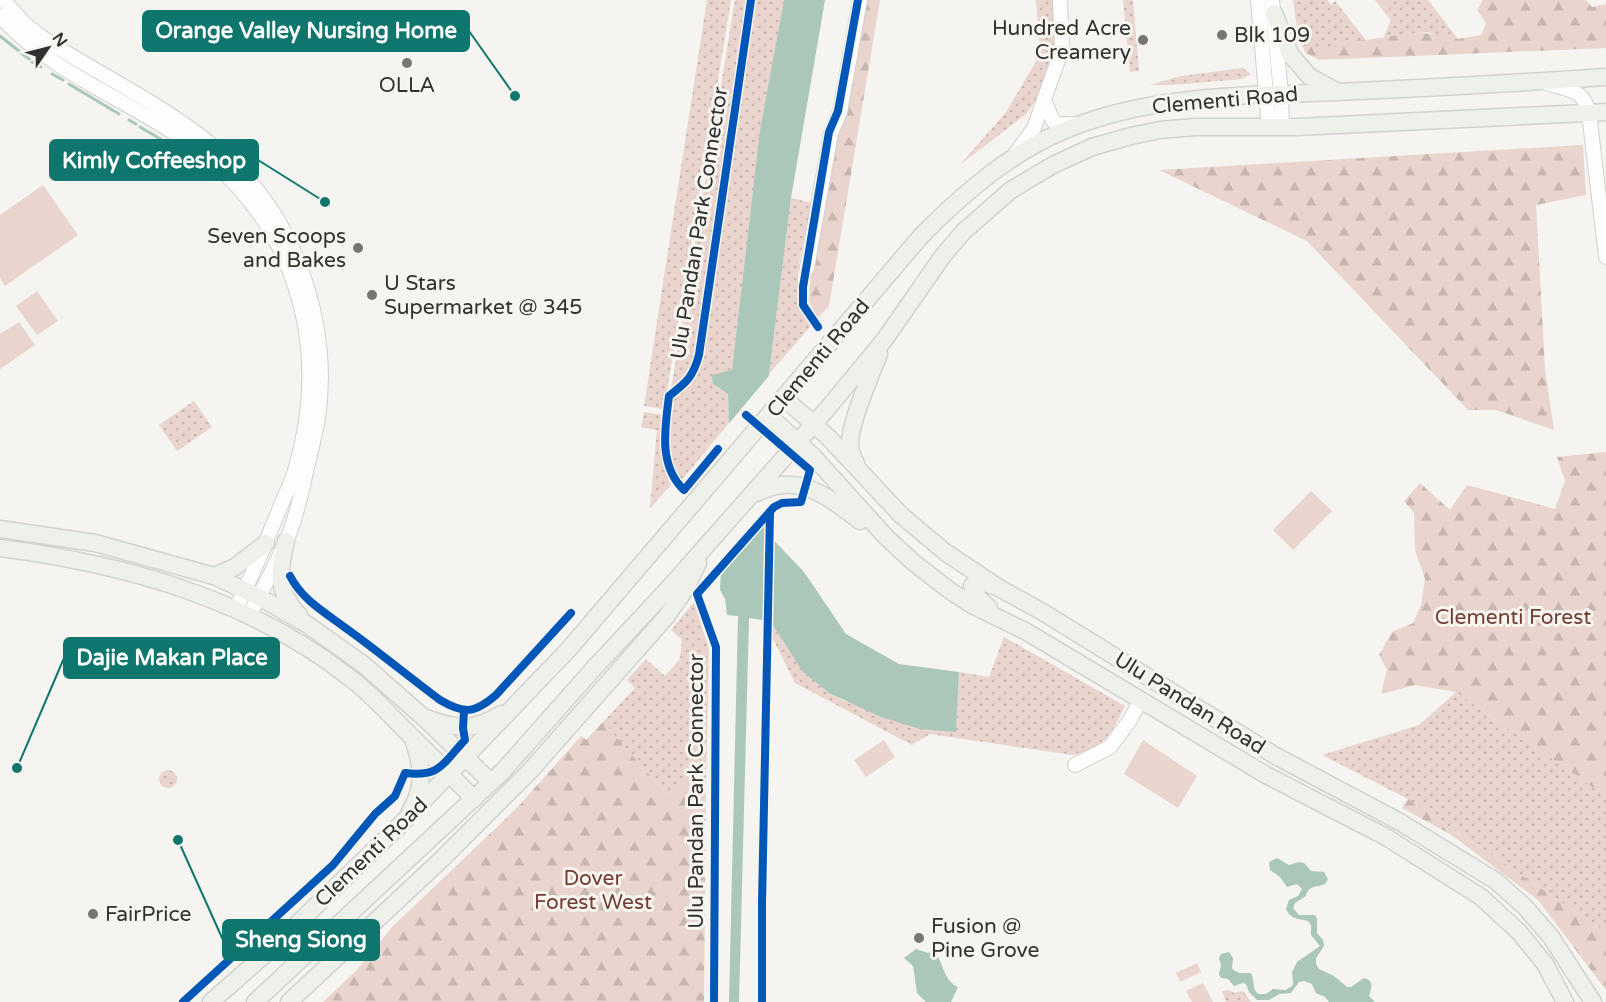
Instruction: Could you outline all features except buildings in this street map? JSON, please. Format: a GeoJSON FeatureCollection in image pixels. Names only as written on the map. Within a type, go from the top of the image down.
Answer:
{"type":"FeatureCollection","features":[{"type":"Feature","properties":{"kind":"main road"},"geometry":{"type":"LineString","coordinates":[[1273,6],[1286,47],[1301,68],[1309,76],[1337,92]]}},
{"type":"Feature","properties":{"kind":"main road","name":"Clementi Road"},"geometry":{"type":"LineString","coordinates":[[211,1002],[270,950],[403,822],[569,649],[922,235],[945,211],[1010,159],[1040,141],[1082,124],[1118,112],[1170,102],[1274,94],[1606,77]]}},
{"type":"Feature","properties":{"kind":"main road","name":"Clementi Road"},"geometry":{"type":"LineString","coordinates":[[255,1002],[491,783],[798,442],[885,339],[942,257],[963,232],[1011,190],[1053,165],[1092,147],[1160,130],[1196,127],[1275,128],[1598,112]]}},
{"type":"Feature","properties":{"kind":"main road"},"geometry":{"type":"LineString","coordinates":[[858,468],[850,446],[851,437],[862,398],[885,339]]}},
{"type":"Feature","properties":{"kind":"main road","name":"Ulu Pandan Road"},"geometry":{"type":"LineString","coordinates":[[784,398],[813,423],[927,539],[999,588],[1041,611],[1274,755],[1400,822],[1496,881],[1525,907],[1551,937],[1593,1002]]}},
{"type":"Feature","properties":{"kind":"main road","name":"Ulu Pandan Road"},"geometry":{"type":"LineString","coordinates":[[769,416],[812,455],[886,537],[949,591],[1027,632],[1266,775],[1386,837],[1481,897],[1526,940],[1545,964],[1565,1002]]}},
{"type":"Feature","properties":{"kind":"main road"},"geometry":{"type":"LineString","coordinates":[[748,498],[776,484],[790,484],[828,497],[886,537]]}},
{"type":"Feature","properties":{"kind":"main road"},"geometry":{"type":"LineString","coordinates":[[0,529],[92,542],[214,576],[252,593],[308,625],[364,665],[422,716],[491,783]]}},
{"type":"Feature","properties":{"kind":"main road"},"geometry":{"type":"LineString","coordinates":[[286,541],[279,571],[282,594],[290,607],[308,625]]}},
{"type":"Feature","properties":{"kind":"main road"},"geometry":{"type":"LineString","coordinates":[[214,576],[235,567],[266,543]]}},
{"type":"Feature","properties":{"kind":"main road","name":"Clementi Road"},"geometry":{"type":"LineString","coordinates":[[289,1002],[443,858],[530,771],[666,617],[685,590],[708,544]]}},
{"type":"Feature","properties":{"kind":"main road"},"geometry":{"type":"LineString","coordinates":[[0,548],[91,562],[192,592],[242,612],[298,640],[371,696],[474,799]]}},
{"type":"Feature","properties":{"kind":"main road"},"geometry":{"type":"LineString","coordinates":[[159,582],[165,573],[164,561]]}},
{"type":"Feature","properties":{"kind":"main road"},"geometry":{"type":"LineString","coordinates":[[999,588],[978,581],[972,586],[977,597],[1005,622]]}},
{"type":"Feature","properties":{"kind":"main road"},"geometry":{"type":"LineString","coordinates":[[422,716],[463,728],[487,723],[516,704]]}},
{"type":"Feature","properties":{"kind":"main road"},"geometry":{"type":"LineString","coordinates":[[403,822],[414,805],[422,775],[412,736]]}},
{"type":"Feature","properties":{"kind":"street"},"geometry":{"type":"LineString","coordinates":[[3,0],[24,23],[40,36],[165,112],[231,161],[264,199],[288,239],[307,289],[318,340],[320,372],[318,418],[301,495],[286,541],[242,612]]}},
{"type":"Feature","properties":{"kind":"street"},"geometry":{"type":"LineString","coordinates":[[807,268],[831,133],[840,112],[860,0]]}},
{"type":"Feature","properties":{"kind":"street"},"geometry":{"type":"LineString","coordinates":[[1010,159],[1034,128],[1062,49],[1060,0]]}},
{"type":"Feature","properties":{"kind":"street"},"geometry":{"type":"LineString","coordinates":[[1258,0],[1274,94]]}},
{"type":"Feature","properties":{"kind":"street"},"geometry":{"type":"LineString","coordinates":[[1273,6],[1275,128]]}},
{"type":"Feature","properties":{"kind":"street"},"geometry":{"type":"LineString","coordinates":[[0,16],[32,46],[55,62],[157,122],[206,156],[238,185],[278,244],[293,276],[302,304],[309,372],[308,418],[296,469],[266,543],[252,593]]}},
{"type":"Feature","properties":{"kind":"street"},"geometry":{"type":"LineString","coordinates":[[1541,81],[1579,94],[1598,112],[1606,257]]}},
{"type":"Feature","properties":{"kind":"street"},"geometry":{"type":"LineString","coordinates":[[1045,102],[1053,121],[1059,124],[1082,124]]}},
{"type":"Feature","properties":{"kind":"street"},"geometry":{"type":"LineString","coordinates":[[1076,765],[1110,747],[1130,720],[1141,700]]}},
{"type":"Feature","properties":{"kind":"green space"},"geometry":{"type":"Polygon","coordinates":[[[707,0],[731,0],[664,409],[644,406],[707,0]]]}},
{"type":"Feature","properties":{"kind":"green space"},"geometry":{"type":"Polygon","coordinates":[[[735,0],[749,0],[695,354],[690,371],[671,390],[735,0]]]}},
{"type":"Feature","properties":{"kind":"green space"},"geometry":{"type":"Polygon","coordinates":[[[755,0],[784,0],[760,131],[732,370],[714,385],[728,394],[729,423],[681,481],[675,472],[670,452],[672,398],[696,376],[702,356],[755,0]]]}},
{"type":"Feature","properties":{"kind":"green space"},"geometry":{"type":"Polygon","coordinates":[[[865,0],[880,0],[829,306],[817,319],[809,301],[811,269],[836,134],[865,0]]]}},
{"type":"Feature","properties":{"kind":"green space"},"geometry":{"type":"Polygon","coordinates":[[[1036,0],[1054,0],[1055,49],[1038,98],[1026,114],[960,165],[1006,112],[1040,55],[1036,0]]]}},
{"type":"Feature","properties":{"kind":"green space"},"geometry":{"type":"Polygon","coordinates":[[[1123,0],[1133,0],[1139,71],[1130,72],[1123,0]]]}},
{"type":"Feature","properties":{"kind":"green space"},"geometry":{"type":"Polygon","coordinates":[[[1293,0],[1327,0],[1331,5],[1335,1],[1366,40],[1348,40],[1336,46],[1302,46],[1298,35],[1293,0]]]}},
{"type":"Feature","properties":{"kind":"green space"},"geometry":{"type":"Polygon","coordinates":[[[1375,0],[1393,0],[1388,17],[1375,0]]]}},
{"type":"Feature","properties":{"kind":"green space"},"geometry":{"type":"Polygon","coordinates":[[[1393,0],[1428,0],[1458,39],[1427,32],[1384,37],[1391,20],[1388,17],[1393,0]]]}},
{"type":"Feature","properties":{"kind":"green space"},"geometry":{"type":"Polygon","coordinates":[[[1483,0],[1586,0],[1592,7],[1606,4],[1606,48],[1319,60],[1306,53],[1302,46],[1336,46],[1348,40],[1366,40],[1410,33],[1440,34],[1458,39],[1481,35],[1486,23],[1477,10],[1483,0]]]}},
{"type":"Feature","properties":{"kind":"green space"},"geometry":{"type":"Polygon","coordinates":[[[1243,68],[1251,74],[1242,79],[1150,85],[1181,76],[1243,68]]]}},
{"type":"Feature","properties":{"kind":"green space"},"geometry":{"type":"Polygon","coordinates":[[[1583,145],[1586,195],[1536,205],[1545,369],[1554,430],[1496,410],[1468,410],[1307,241],[1159,170],[1583,145]]]}},
{"type":"Feature","properties":{"kind":"green space"},"geometry":{"type":"Polygon","coordinates":[[[43,185],[78,235],[5,286],[0,278],[0,215],[43,185]]]}},
{"type":"Feature","properties":{"kind":"green space"},"geometry":{"type":"Polygon","coordinates":[[[791,198],[813,203],[802,250],[798,281],[803,312],[811,326],[769,374],[791,198]]]}},
{"type":"Feature","properties":{"kind":"green space"},"geometry":{"type":"Polygon","coordinates":[[[37,291],[58,321],[37,335],[16,306],[37,291]]]}},
{"type":"Feature","properties":{"kind":"green space"},"geometry":{"type":"Polygon","coordinates":[[[19,322],[35,345],[0,369],[0,334],[19,322]]]}},
{"type":"Feature","properties":{"kind":"green space"},"geometry":{"type":"Polygon","coordinates":[[[194,401],[212,427],[177,451],[159,425],[194,401]]]}},
{"type":"Feature","properties":{"kind":"green space"},"geometry":{"type":"Polygon","coordinates":[[[644,412],[663,415],[663,459],[671,485],[650,508],[657,430],[641,427],[644,412]]]}},
{"type":"Feature","properties":{"kind":"green space","name":"Clementi Forest"},"geometry":{"type":"Polygon","coordinates":[[[1606,452],[1606,796],[1456,692],[1415,685],[1381,694],[1387,670],[1379,655],[1392,632],[1413,623],[1421,605],[1425,579],[1415,550],[1414,513],[1404,501],[1420,483],[1450,510],[1467,485],[1555,509],[1565,481],[1557,457],[1606,452]]]}},
{"type":"Feature","properties":{"kind":"green space"},"geometry":{"type":"Polygon","coordinates":[[[1311,491],[1332,511],[1293,550],[1273,530],[1311,491]]]}},
{"type":"Feature","properties":{"kind":"green space"},"geometry":{"type":"Polygon","coordinates":[[[694,602],[709,649],[706,786],[690,780],[666,794],[603,722],[635,688],[627,680],[646,659],[665,676],[680,659],[682,640],[671,630],[694,602]]]}},
{"type":"Feature","properties":{"kind":"green space"},"geometry":{"type":"Polygon","coordinates":[[[770,621],[809,676],[830,693],[844,701],[956,731],[959,672],[989,677],[1004,637],[1125,706],[1106,738],[1093,748],[1073,755],[930,734],[912,745],[795,683],[770,633],[770,621]]]}},
{"type":"Feature","properties":{"kind":"green space"},"geometry":{"type":"Polygon","coordinates":[[[1456,692],[1606,796],[1606,932],[1408,799],[1322,755],[1419,725],[1456,692]]]}},
{"type":"Feature","properties":{"kind":"green space","name":"Dover Forest West"},"geometry":{"type":"Polygon","coordinates":[[[603,722],[666,794],[690,780],[706,786],[704,1002],[323,1002],[357,970],[392,927],[517,808],[581,736],[586,740],[603,722]]]}},
{"type":"Feature","properties":{"kind":"green space"},"geometry":{"type":"Polygon","coordinates":[[[884,740],[895,757],[866,777],[854,760],[884,740]]]}},
{"type":"Feature","properties":{"kind":"green space"},"geometry":{"type":"Polygon","coordinates":[[[1143,740],[1197,776],[1178,808],[1124,774],[1143,740]]]}},
{"type":"Feature","properties":{"kind":"green space"},"geometry":{"type":"Polygon","coordinates":[[[168,770],[174,773],[177,779],[174,785],[168,788],[162,785],[159,779],[162,773],[168,770]]]}},
{"type":"Feature","properties":{"kind":"green space"},"geometry":{"type":"Polygon","coordinates":[[[1408,799],[1606,932],[1606,990],[1538,900],[1450,834],[1402,808],[1408,799]]]}},
{"type":"Feature","properties":{"kind":"green space"},"geometry":{"type":"Polygon","coordinates":[[[1197,963],[1201,972],[1180,982],[1176,973],[1197,963]]]}},
{"type":"Feature","properties":{"kind":"green space"},"geometry":{"type":"Polygon","coordinates":[[[1203,983],[1213,1002],[1192,1002],[1186,991],[1203,983]]]}},
{"type":"Feature","properties":{"kind":"green space"},"geometry":{"type":"Polygon","coordinates":[[[1229,990],[1234,993],[1243,991],[1251,1002],[1226,1002],[1222,991],[1229,990]]]}},
{"type":"Feature","properties":{"kind":"shaded area"},"geometry":{"type":"Polygon","coordinates":[[[784,0],[825,0],[791,198],[769,374],[765,531],[804,572],[846,634],[899,664],[959,672],[956,732],[920,729],[881,717],[829,693],[803,672],[770,621],[749,618],[739,1002],[729,1002],[738,616],[727,615],[725,599],[720,590],[729,423],[728,394],[713,384],[712,375],[732,370],[760,130],[784,0]]]}},
{"type":"Feature","properties":{"kind":"shaded area"},"geometry":{"type":"Polygon","coordinates":[[[1277,858],[1289,865],[1304,863],[1311,871],[1324,872],[1328,879],[1326,883],[1309,889],[1306,896],[1295,903],[1293,908],[1299,915],[1315,915],[1317,919],[1317,933],[1323,940],[1324,946],[1316,958],[1319,969],[1334,976],[1347,987],[1351,987],[1364,978],[1367,979],[1371,985],[1369,996],[1375,1002],[1329,1002],[1325,997],[1316,993],[1312,984],[1304,981],[1299,982],[1291,993],[1279,994],[1269,1000],[1257,1000],[1249,992],[1246,984],[1234,986],[1228,979],[1221,978],[1219,958],[1221,954],[1229,952],[1233,958],[1232,969],[1239,973],[1251,973],[1258,994],[1266,994],[1273,989],[1286,990],[1293,985],[1292,972],[1297,962],[1320,946],[1311,935],[1311,925],[1308,921],[1293,917],[1286,909],[1289,900],[1298,896],[1302,889],[1297,884],[1287,887],[1280,877],[1270,870],[1269,862],[1277,858]]]}},
{"type":"Feature","properties":{"kind":"shaded area"},"geometry":{"type":"Polygon","coordinates":[[[916,949],[928,953],[935,951],[950,981],[958,987],[951,1002],[926,1002],[917,993],[913,966],[904,958],[916,949]]]}},
{"type":"Feature","properties":{"kind":"pier"},"geometry":{"type":"Polygon","coordinates":[[[773,371],[768,518],[721,575],[718,567],[726,427],[773,371]]]}},
{"type":"Feature","properties":{"kind":"waterway"},"geometry":{"type":"LineString","coordinates":[[0,36],[29,59]]}},
{"type":"Feature","properties":{"kind":"waterway"},"geometry":{"type":"LineString","coordinates":[[32,62],[41,67]]}},
{"type":"Feature","properties":{"kind":"waterway"},"geometry":{"type":"LineString","coordinates":[[52,74],[63,80]]}},
{"type":"Feature","properties":{"kind":"waterway"},"geometry":{"type":"LineString","coordinates":[[69,84],[119,114]]}},
{"type":"Feature","properties":{"kind":"waterway"},"geometry":{"type":"LineString","coordinates":[[129,120],[136,124]]}},
{"type":"Feature","properties":{"kind":"waterway"},"geometry":{"type":"LineString","coordinates":[[140,127],[174,147],[198,171]]}},
{"type":"Feature","properties":{"kind":"cycle path","name":"Ulu Pandan Park Connector"},"geometry":{"type":"LineString","coordinates":[[718,449],[684,490],[670,469],[665,433],[669,396],[688,378],[699,355],[751,0]]}},
{"type":"Feature","properties":{"kind":"cycle path"},"geometry":{"type":"LineString","coordinates":[[818,327],[803,305],[803,287],[829,132],[838,111],[858,0]]}},
{"type":"Feature","properties":{"kind":"cycle path","name":"Ulu Pandan Park Connector"},"geometry":{"type":"LineString","coordinates":[[714,1002],[716,647],[697,594],[774,507],[782,503],[801,502],[810,470],[746,415]]}},
{"type":"Feature","properties":{"kind":"cycle path"},"geometry":{"type":"LineString","coordinates":[[762,1002],[770,512]]}},
{"type":"Feature","properties":{"kind":"cycle path"},"geometry":{"type":"LineString","coordinates":[[290,576],[301,593],[316,606],[440,700],[462,710],[475,709],[496,695],[571,613]]}},
{"type":"Feature","properties":{"kind":"cycle path"},"geometry":{"type":"LineString","coordinates":[[183,1002],[333,865],[375,814],[395,796],[405,773],[417,774],[434,771],[445,762],[465,740],[464,711]]}},
{"type":"Feature","properties":{"kind":"place","name":"Blk 109"},"geometry":{"type":"Point","coordinates":[1222,35]}},
{"type":"Feature","properties":{"kind":"place","name":"Hundred Acre Creamery"},"geometry":{"type":"Point","coordinates":[1143,40]}},
{"type":"Feature","properties":{"kind":"place","name":"OLLA"},"geometry":{"type":"Point","coordinates":[407,63]}},
{"type":"Feature","properties":{"kind":"place","name":"Orange Valley Nursing Home"},"geometry":{"type":"Point","coordinates":[515,96]}},
{"type":"Feature","properties":{"kind":"place","name":"Kimly Coffeeshop"},"geometry":{"type":"Point","coordinates":[325,202]}},
{"type":"Feature","properties":{"kind":"place","name":"Seven Scoops and Bakes"},"geometry":{"type":"Point","coordinates":[358,248]}},
{"type":"Feature","properties":{"kind":"place","name":"U Stars Supermarket @ 345"},"geometry":{"type":"Point","coordinates":[372,295]}},
{"type":"Feature","properties":{"kind":"place","name":"Dajie Makan Place"},"geometry":{"type":"Point","coordinates":[17,768]}},
{"type":"Feature","properties":{"kind":"place","name":"Sheng Siong"},"geometry":{"type":"Point","coordinates":[178,840]}},
{"type":"Feature","properties":{"kind":"place","name":"FairPrice"},"geometry":{"type":"Point","coordinates":[93,914]}},
{"type":"Feature","properties":{"kind":"place","name":"Fusion @ Pine Grove"},"geometry":{"type":"Point","coordinates":[919,938]}}]}
